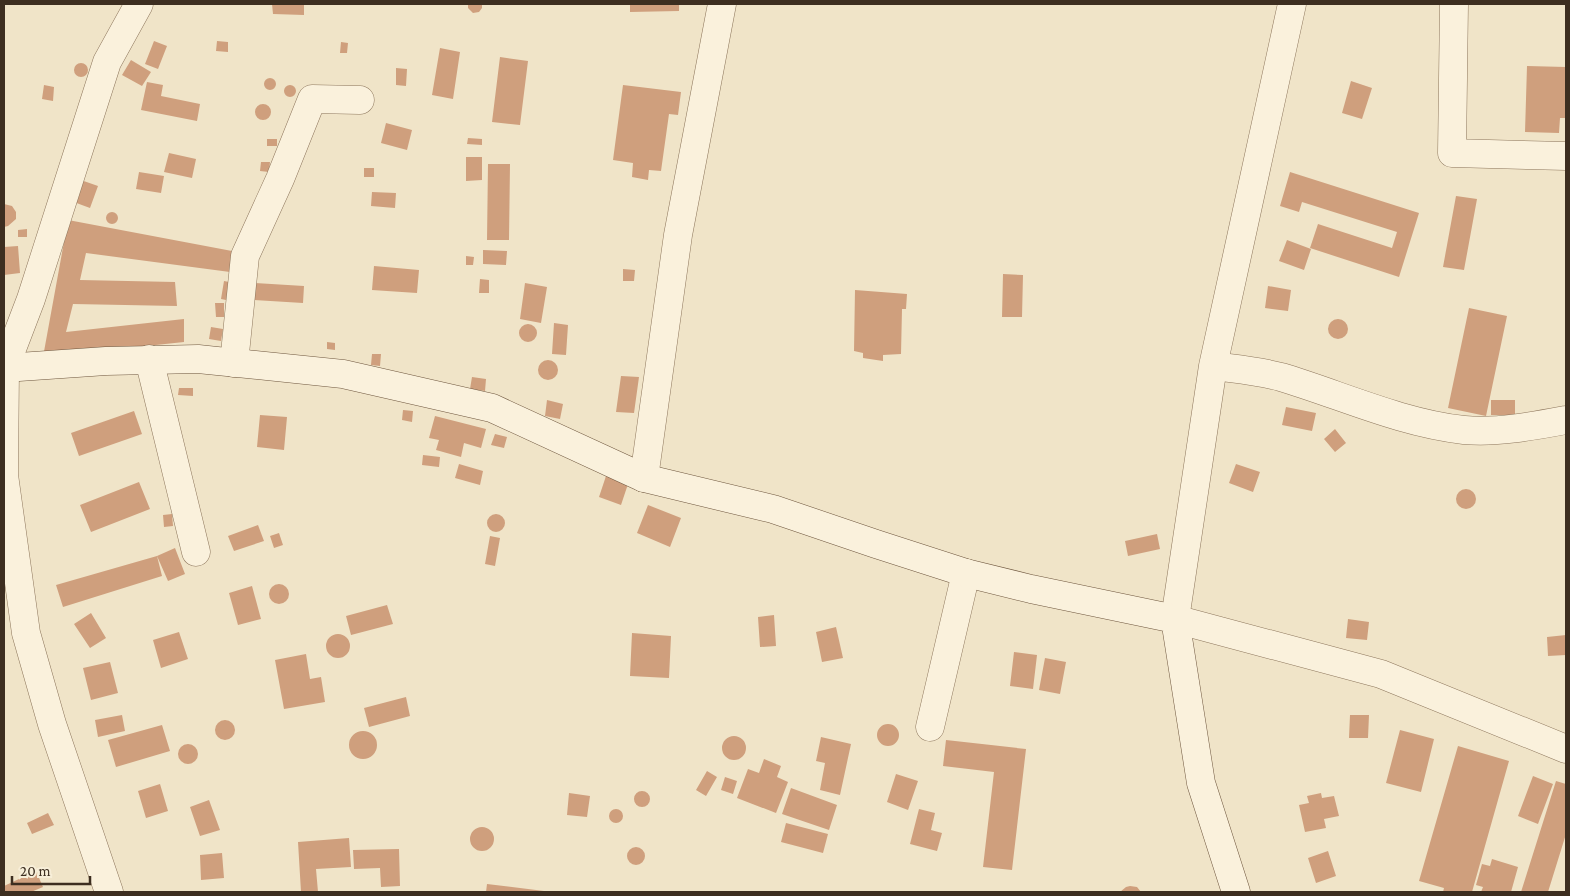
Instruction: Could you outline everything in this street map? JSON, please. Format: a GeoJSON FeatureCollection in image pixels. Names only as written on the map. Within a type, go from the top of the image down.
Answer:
{"type":"FeatureCollection","features":[{"type":"Feature","properties":{"kind":"street"},"geometry":{"type":"LineString","coordinates":[[109,892],[52,724],[26,634],[4,475],[5,367],[30,299],[107,62],[139,4]]}},
{"type":"Feature","properties":{"kind":"street"},"geometry":{"type":"LineString","coordinates":[[644,478],[678,235],[722,4]]}},
{"type":"Feature","properties":{"kind":"street"},"geometry":{"type":"LineString","coordinates":[[1236,892],[1201,783],[1175,619],[1213,366],[1292,4]]}},
{"type":"Feature","properties":{"kind":"street"},"geometry":{"type":"LineString","coordinates":[[1454,4],[1452,153],[1566,156]]}},
{"type":"Feature","properties":{"kind":"street"},"geometry":{"type":"LineString","coordinates":[[234,363],[245,256],[280,179],[312,99],[360,100]]}},
{"type":"Feature","properties":{"kind":"street"},"geometry":{"type":"LineString","coordinates":[[5,367],[149,359],[198,359],[342,374],[492,408],[644,478],[773,509],[966,573],[1175,619],[1381,674],[1566,749]]}},
{"type":"Feature","properties":{"kind":"street"},"geometry":{"type":"LineString","coordinates":[[149,359],[196,552]]}},
{"type":"Feature","properties":{"kind":"street"},"geometry":{"type":"LineString","coordinates":[[1213,366],[1278,376],[1417,420],[1464,430],[1488,431],[1566,420]]}},
{"type":"Feature","properties":{"kind":"street"},"geometry":{"type":"LineString","coordinates":[[930,727],[966,573]]}},
{"type":"Feature","properties":{"kind":"building"},"geometry":{"type":"Polygon","coordinates":[[[272,4],[304,4],[304,15],[273,14],[272,4]]]}},
{"type":"Feature","properties":{"kind":"building"},"geometry":{"type":"Polygon","coordinates":[[[468,4],[482,4],[482,8],[479,12],[473,13],[468,8],[468,4]]]}},
{"type":"Feature","properties":{"kind":"building"},"geometry":{"type":"Polygon","coordinates":[[[630,4],[679,4],[679,11],[630,12],[630,4]]]}},
{"type":"Feature","properties":{"kind":"building"},"geometry":{"type":"Polygon","coordinates":[[[154,41],[167,46],[158,69],[145,64],[154,41]]]}},
{"type":"Feature","properties":{"kind":"building"},"geometry":{"type":"Polygon","coordinates":[[[217,41],[228,42],[228,52],[216,51],[217,41]]]}},
{"type":"Feature","properties":{"kind":"building"},"geometry":{"type":"Polygon","coordinates":[[[341,42],[348,43],[347,53],[340,53],[341,42]]]}},
{"type":"Feature","properties":{"kind":"building"},"geometry":{"type":"Polygon","coordinates":[[[440,48],[460,52],[453,99],[432,95],[440,48]]]}},
{"type":"Feature","properties":{"kind":"building"},"geometry":{"type":"Polygon","coordinates":[[[500,57],[528,61],[520,125],[492,122],[500,57]]]}},
{"type":"Feature","properties":{"kind":"building"},"geometry":{"type":"Polygon","coordinates":[[[131,60],[151,72],[142,86],[122,75],[131,60]]]}},
{"type":"Feature","properties":{"kind":"building"},"geometry":{"type":"Polygon","coordinates":[[[78,63],[84,63],[88,70],[84,77],[78,77],[74,73],[74,67],[78,63]]]}},
{"type":"Feature","properties":{"kind":"building"},"geometry":{"type":"Polygon","coordinates":[[[1527,66],[1566,67],[1566,118],[1560,118],[1559,133],[1525,132],[1527,66]]]}},
{"type":"Feature","properties":{"kind":"building"},"geometry":{"type":"Polygon","coordinates":[[[396,68],[407,69],[406,86],[396,85],[396,68]]]}},
{"type":"Feature","properties":{"kind":"building"},"geometry":{"type":"Polygon","coordinates":[[[268,78],[272,78],[276,84],[272,90],[268,90],[264,86],[264,82],[268,78]]]}},
{"type":"Feature","properties":{"kind":"building"},"geometry":{"type":"Polygon","coordinates":[[[1351,81],[1372,88],[1362,119],[1342,113],[1351,81]]]}},
{"type":"Feature","properties":{"kind":"building"},"geometry":{"type":"Polygon","coordinates":[[[147,82],[163,85],[161,96],[200,104],[197,121],[141,110],[147,82]]]}},
{"type":"Feature","properties":{"kind":"building"},"geometry":{"type":"Polygon","coordinates":[[[44,85],[54,87],[53,101],[42,99],[44,85]]]}},
{"type":"Feature","properties":{"kind":"building"},"geometry":{"type":"Polygon","coordinates":[[[290,85],[296,91],[290,97],[284,91],[290,85]]]}},
{"type":"Feature","properties":{"kind":"building"},"geometry":{"type":"Polygon","coordinates":[[[623,85],[681,92],[678,115],[669,114],[661,171],[649,170],[648,180],[632,177],[633,163],[613,160],[623,85]]]}},
{"type":"Feature","properties":{"kind":"building"},"geometry":{"type":"Polygon","coordinates":[[[263,104],[269,106],[271,112],[269,118],[263,120],[257,118],[255,112],[257,106],[263,104]]]}},
{"type":"Feature","properties":{"kind":"building"},"geometry":{"type":"Polygon","coordinates":[[[386,123],[412,130],[407,150],[381,143],[386,123]]]}},
{"type":"Feature","properties":{"kind":"building"},"geometry":{"type":"Polygon","coordinates":[[[468,138],[482,139],[482,145],[467,144],[468,138]]]}},
{"type":"Feature","properties":{"kind":"building"},"geometry":{"type":"Polygon","coordinates":[[[267,139],[277,139],[277,146],[267,146],[267,139]]]}},
{"type":"Feature","properties":{"kind":"building"},"geometry":{"type":"Polygon","coordinates":[[[169,153],[196,159],[192,178],[164,172],[169,153]]]}},
{"type":"Feature","properties":{"kind":"building"},"geometry":{"type":"Polygon","coordinates":[[[466,157],[482,157],[482,180],[466,181],[466,157]]]}},
{"type":"Feature","properties":{"kind":"building"},"geometry":{"type":"Polygon","coordinates":[[[261,162],[270,162],[269,172],[260,171],[261,162]]]}},
{"type":"Feature","properties":{"kind":"building"},"geometry":{"type":"Polygon","coordinates":[[[488,164],[510,164],[509,240],[487,240],[488,164]]]}},
{"type":"Feature","properties":{"kind":"building"},"geometry":{"type":"Polygon","coordinates":[[[364,168],[374,168],[374,177],[364,177],[364,168]]]}},
{"type":"Feature","properties":{"kind":"building"},"geometry":{"type":"Polygon","coordinates":[[[139,172],[164,176],[161,193],[136,189],[139,172]]]}},
{"type":"Feature","properties":{"kind":"building"},"geometry":{"type":"Polygon","coordinates":[[[1290,172],[1419,213],[1399,277],[1310,248],[1318,224],[1392,248],[1397,232],[1302,202],[1299,212],[1280,206],[1290,172]]]}},
{"type":"Feature","properties":{"kind":"building"},"geometry":{"type":"Polygon","coordinates":[[[78,179],[98,186],[90,208],[71,201],[78,179]]]}},
{"type":"Feature","properties":{"kind":"building"},"geometry":{"type":"Polygon","coordinates":[[[372,192],[396,193],[395,208],[371,206],[372,192]]]}},
{"type":"Feature","properties":{"kind":"building"},"geometry":{"type":"Polygon","coordinates":[[[1456,196],[1477,199],[1464,270],[1443,267],[1456,196]]]}},
{"type":"Feature","properties":{"kind":"building"},"geometry":{"type":"Polygon","coordinates":[[[4,204],[12,206],[16,212],[16,219],[4,227],[4,204]]]}},
{"type":"Feature","properties":{"kind":"building"},"geometry":{"type":"Polygon","coordinates":[[[112,212],[118,218],[112,224],[106,218],[112,212]]]}},
{"type":"Feature","properties":{"kind":"building"},"geometry":{"type":"Polygon","coordinates":[[[68,220],[232,251],[230,272],[86,253],[80,280],[175,282],[177,306],[73,304],[66,332],[184,319],[184,342],[43,357],[68,220]]]}},
{"type":"Feature","properties":{"kind":"building"},"geometry":{"type":"Polygon","coordinates":[[[27,229],[27,237],[18,237],[18,230],[27,229]]]}},
{"type":"Feature","properties":{"kind":"building"},"geometry":{"type":"Polygon","coordinates":[[[1287,240],[1311,249],[1304,270],[1279,261],[1287,240]]]}},
{"type":"Feature","properties":{"kind":"building"},"geometry":{"type":"Polygon","coordinates":[[[18,246],[20,273],[4,275],[4,247],[18,246]]]}},
{"type":"Feature","properties":{"kind":"building"},"geometry":{"type":"Polygon","coordinates":[[[483,250],[507,251],[506,265],[483,264],[483,250]]]}},
{"type":"Feature","properties":{"kind":"building"},"geometry":{"type":"Polygon","coordinates":[[[466,256],[474,257],[473,265],[466,265],[466,256]]]}},
{"type":"Feature","properties":{"kind":"building"},"geometry":{"type":"Polygon","coordinates":[[[374,266],[419,270],[417,293],[372,290],[374,266]]]}},
{"type":"Feature","properties":{"kind":"building"},"geometry":{"type":"Polygon","coordinates":[[[623,269],[635,270],[634,281],[623,281],[623,269]]]}},
{"type":"Feature","properties":{"kind":"building"},"geometry":{"type":"Polygon","coordinates":[[[1003,274],[1023,275],[1022,317],[1002,317],[1003,274]]]}},
{"type":"Feature","properties":{"kind":"building"},"geometry":{"type":"Polygon","coordinates":[[[480,279],[489,280],[489,293],[479,293],[480,279]]]}},
{"type":"Feature","properties":{"kind":"building"},"geometry":{"type":"Polygon","coordinates":[[[224,281],[234,283],[231,301],[221,299],[224,281]]]}},
{"type":"Feature","properties":{"kind":"building"},"geometry":{"type":"Polygon","coordinates":[[[255,283],[304,286],[303,303],[253,300],[255,283]]]}},
{"type":"Feature","properties":{"kind":"building"},"geometry":{"type":"Polygon","coordinates":[[[525,283],[547,287],[541,323],[520,319],[525,283]]]}},
{"type":"Feature","properties":{"kind":"building"},"geometry":{"type":"Polygon","coordinates":[[[1268,286],[1291,290],[1288,311],[1265,308],[1268,286]]]}},
{"type":"Feature","properties":{"kind":"building"},"geometry":{"type":"Polygon","coordinates":[[[855,290],[907,294],[906,309],[902,309],[901,354],[883,355],[883,361],[863,358],[863,353],[854,351],[855,290]]]}},
{"type":"Feature","properties":{"kind":"building"},"geometry":{"type":"Polygon","coordinates":[[[215,303],[224,303],[224,317],[216,317],[215,303]]]}},
{"type":"Feature","properties":{"kind":"building"},"geometry":{"type":"Polygon","coordinates":[[[1469,308],[1507,316],[1486,416],[1448,408],[1469,308]]]}},
{"type":"Feature","properties":{"kind":"building"},"geometry":{"type":"Polygon","coordinates":[[[1338,319],[1345,322],[1348,329],[1345,336],[1338,339],[1331,336],[1328,329],[1331,322],[1338,319]]]}},
{"type":"Feature","properties":{"kind":"building"},"geometry":{"type":"Polygon","coordinates":[[[554,323],[568,325],[566,355],[552,354],[554,323]]]}},
{"type":"Feature","properties":{"kind":"building"},"geometry":{"type":"Polygon","coordinates":[[[528,324],[534,327],[537,333],[534,339],[528,342],[522,339],[519,333],[522,327],[528,324]]]}},
{"type":"Feature","properties":{"kind":"building"},"geometry":{"type":"Polygon","coordinates":[[[211,327],[223,329],[221,341],[209,339],[211,327]]]}},
{"type":"Feature","properties":{"kind":"building"},"geometry":{"type":"Polygon","coordinates":[[[327,342],[335,343],[335,350],[327,349],[327,342]]]}},
{"type":"Feature","properties":{"kind":"building"},"geometry":{"type":"Polygon","coordinates":[[[372,354],[381,354],[380,366],[371,365],[372,354]]]}},
{"type":"Feature","properties":{"kind":"building"},"geometry":{"type":"Polygon","coordinates":[[[548,360],[555,363],[558,370],[555,377],[548,380],[541,377],[538,370],[541,363],[548,360]]]}},
{"type":"Feature","properties":{"kind":"building"},"geometry":{"type":"Polygon","coordinates":[[[621,376],[639,377],[634,413],[616,412],[621,376]]]}},
{"type":"Feature","properties":{"kind":"building"},"geometry":{"type":"Polygon","coordinates":[[[472,377],[486,379],[485,391],[470,389],[472,377]]]}},
{"type":"Feature","properties":{"kind":"building"},"geometry":{"type":"Polygon","coordinates":[[[179,388],[193,388],[193,396],[178,395],[179,388]]]}},
{"type":"Feature","properties":{"kind":"building"},"geometry":{"type":"Polygon","coordinates":[[[547,400],[563,404],[560,419],[545,416],[547,400]]]}},
{"type":"Feature","properties":{"kind":"building"},"geometry":{"type":"Polygon","coordinates":[[[1491,400],[1515,400],[1515,415],[1491,415],[1491,400]]]}},
{"type":"Feature","properties":{"kind":"building"},"geometry":{"type":"Polygon","coordinates":[[[1286,407],[1316,413],[1312,431],[1282,425],[1286,407]]]}},
{"type":"Feature","properties":{"kind":"building"},"geometry":{"type":"Polygon","coordinates":[[[403,410],[413,411],[412,422],[402,420],[403,410]]]}},
{"type":"Feature","properties":{"kind":"building"},"geometry":{"type":"Polygon","coordinates":[[[134,411],[142,434],[79,456],[71,433],[134,411]]]}},
{"type":"Feature","properties":{"kind":"building"},"geometry":{"type":"Polygon","coordinates":[[[260,415],[287,417],[284,450],[257,447],[260,415]]]}},
{"type":"Feature","properties":{"kind":"building"},"geometry":{"type":"Polygon","coordinates":[[[435,416],[486,429],[481,448],[464,443],[461,457],[436,450],[439,440],[429,438],[435,416]]]}},
{"type":"Feature","properties":{"kind":"building"},"geometry":{"type":"Polygon","coordinates":[[[1335,429],[1346,443],[1335,452],[1324,439],[1335,429]]]}},
{"type":"Feature","properties":{"kind":"building"},"geometry":{"type":"Polygon","coordinates":[[[495,434],[507,437],[504,448],[491,445],[495,434]]]}},
{"type":"Feature","properties":{"kind":"building"},"geometry":{"type":"Polygon","coordinates":[[[423,455],[440,457],[439,467],[422,465],[423,455]]]}},
{"type":"Feature","properties":{"kind":"building"},"geometry":{"type":"Polygon","coordinates":[[[459,464],[483,471],[480,485],[455,478],[459,464]]]}},
{"type":"Feature","properties":{"kind":"building"},"geometry":{"type":"Polygon","coordinates":[[[1236,464],[1260,472],[1253,492],[1229,483],[1236,464]]]}},
{"type":"Feature","properties":{"kind":"building"},"geometry":{"type":"Polygon","coordinates":[[[606,476],[628,484],[621,505],[599,497],[606,476]]]}},
{"type":"Feature","properties":{"kind":"building"},"geometry":{"type":"Polygon","coordinates":[[[139,482],[150,509],[91,532],[80,505],[139,482]]]}},
{"type":"Feature","properties":{"kind":"building"},"geometry":{"type":"Polygon","coordinates":[[[1462,489],[1470,489],[1476,495],[1476,503],[1470,509],[1462,509],[1456,503],[1456,495],[1462,489]]]}},
{"type":"Feature","properties":{"kind":"building"},"geometry":{"type":"Polygon","coordinates":[[[648,505],[681,518],[670,547],[637,533],[648,505]]]}},
{"type":"Feature","properties":{"kind":"building"},"geometry":{"type":"Polygon","coordinates":[[[172,514],[173,526],[164,527],[163,515],[172,514]]]}},
{"type":"Feature","properties":{"kind":"building"},"geometry":{"type":"Polygon","coordinates":[[[496,514],[502,517],[505,523],[502,529],[496,532],[490,529],[487,523],[490,517],[496,514]]]}},
{"type":"Feature","properties":{"kind":"building"},"geometry":{"type":"Polygon","coordinates":[[[258,525],[264,541],[234,551],[228,536],[258,525]]]}},
{"type":"Feature","properties":{"kind":"building"},"geometry":{"type":"Polygon","coordinates":[[[279,533],[283,545],[274,548],[270,536],[279,533]]]}},
{"type":"Feature","properties":{"kind":"building"},"geometry":{"type":"Polygon","coordinates":[[[1157,534],[1160,549],[1128,556],[1125,541],[1157,534]]]}},
{"type":"Feature","properties":{"kind":"building"},"geometry":{"type":"Polygon","coordinates":[[[490,536],[500,538],[495,566],[485,564],[490,536]]]}},
{"type":"Feature","properties":{"kind":"building"},"geometry":{"type":"Polygon","coordinates":[[[175,548],[185,574],[168,581],[157,556],[175,548]]]}},
{"type":"Feature","properties":{"kind":"building"},"geometry":{"type":"Polygon","coordinates":[[[157,556],[162,576],[63,607],[56,585],[157,556]]]}},
{"type":"Feature","properties":{"kind":"building"},"geometry":{"type":"Polygon","coordinates":[[[279,584],[286,587],[289,594],[286,601],[279,604],[272,601],[269,594],[272,587],[279,584]]]}},
{"type":"Feature","properties":{"kind":"building"},"geometry":{"type":"Polygon","coordinates":[[[252,586],[261,619],[238,625],[229,593],[252,586]]]}},
{"type":"Feature","properties":{"kind":"building"},"geometry":{"type":"Polygon","coordinates":[[[387,605],[393,624],[351,635],[346,616],[387,605]]]}},
{"type":"Feature","properties":{"kind":"building"},"geometry":{"type":"Polygon","coordinates":[[[91,613],[106,638],[90,648],[74,624],[91,613]]]}},
{"type":"Feature","properties":{"kind":"building"},"geometry":{"type":"Polygon","coordinates":[[[774,615],[776,646],[760,647],[758,617],[774,615]]]}},
{"type":"Feature","properties":{"kind":"building"},"geometry":{"type":"Polygon","coordinates":[[[1348,619],[1369,622],[1367,640],[1346,638],[1348,619]]]}},
{"type":"Feature","properties":{"kind":"building"},"geometry":{"type":"Polygon","coordinates":[[[836,627],[843,658],[822,662],[816,632],[836,627]]]}},
{"type":"Feature","properties":{"kind":"building"},"geometry":{"type":"Polygon","coordinates":[[[179,632],[188,659],[161,668],[153,640],[179,632]]]}},
{"type":"Feature","properties":{"kind":"building"},"geometry":{"type":"Polygon","coordinates":[[[632,633],[671,636],[669,678],[630,676],[632,633]]]}},
{"type":"Feature","properties":{"kind":"building"},"geometry":{"type":"Polygon","coordinates":[[[338,634],[343,635],[349,641],[349,651],[343,657],[338,658],[333,657],[327,651],[326,646],[327,641],[333,635],[338,634]]]}},
{"type":"Feature","properties":{"kind":"building"},"geometry":{"type":"Polygon","coordinates":[[[1566,635],[1566,655],[1548,656],[1547,637],[1566,635]]]}},
{"type":"Feature","properties":{"kind":"building"},"geometry":{"type":"Polygon","coordinates":[[[1014,652],[1037,655],[1033,689],[1010,686],[1014,652]]]}},
{"type":"Feature","properties":{"kind":"building"},"geometry":{"type":"Polygon","coordinates":[[[306,654],[310,679],[321,677],[325,702],[284,709],[275,660],[306,654]]]}},
{"type":"Feature","properties":{"kind":"building"},"geometry":{"type":"Polygon","coordinates":[[[1045,658],[1066,662],[1060,694],[1039,690],[1045,658]]]}},
{"type":"Feature","properties":{"kind":"building"},"geometry":{"type":"Polygon","coordinates":[[[110,662],[118,693],[91,700],[83,668],[110,662]]]}},
{"type":"Feature","properties":{"kind":"building"},"geometry":{"type":"Polygon","coordinates":[[[406,697],[410,716],[369,727],[364,708],[406,697]]]}},
{"type":"Feature","properties":{"kind":"building"},"geometry":{"type":"Polygon","coordinates":[[[122,715],[125,731],[98,737],[95,720],[122,715]]]}},
{"type":"Feature","properties":{"kind":"building"},"geometry":{"type":"Polygon","coordinates":[[[1350,715],[1369,715],[1368,738],[1349,738],[1350,715]]]}},
{"type":"Feature","properties":{"kind":"building"},"geometry":{"type":"Polygon","coordinates":[[[221,720],[229,720],[235,726],[235,734],[229,740],[221,740],[215,734],[215,726],[221,720]]]}},
{"type":"Feature","properties":{"kind":"building"},"geometry":{"type":"Polygon","coordinates":[[[888,724],[896,727],[899,735],[896,743],[888,746],[880,743],[877,735],[880,727],[888,724]]]}},
{"type":"Feature","properties":{"kind":"building"},"geometry":{"type":"Polygon","coordinates":[[[162,725],[170,751],[116,767],[108,740],[162,725]]]}},
{"type":"Feature","properties":{"kind":"building"},"geometry":{"type":"Polygon","coordinates":[[[1400,730],[1434,739],[1421,792],[1386,783],[1400,730]]]}},
{"type":"Feature","properties":{"kind":"building"},"geometry":{"type":"Polygon","coordinates":[[[363,731],[373,735],[377,745],[373,755],[363,759],[353,755],[349,745],[353,735],[363,731]]]}},
{"type":"Feature","properties":{"kind":"building"},"geometry":{"type":"Polygon","coordinates":[[[734,736],[743,739],[746,748],[743,757],[734,760],[725,757],[722,748],[725,739],[734,736]]]}},
{"type":"Feature","properties":{"kind":"building"},"geometry":{"type":"Polygon","coordinates":[[[821,737],[851,744],[840,795],[820,790],[825,763],[816,761],[821,737]]]}},
{"type":"Feature","properties":{"kind":"building"},"geometry":{"type":"Polygon","coordinates":[[[946,740],[1026,749],[1012,870],[983,867],[994,772],[943,766],[946,740]]]}},
{"type":"Feature","properties":{"kind":"building"},"geometry":{"type":"Polygon","coordinates":[[[188,744],[195,747],[198,754],[195,761],[188,764],[181,761],[178,754],[181,747],[188,744]]]}},
{"type":"Feature","properties":{"kind":"building"},"geometry":{"type":"Polygon","coordinates":[[[1458,746],[1509,761],[1472,892],[1443,892],[1444,888],[1419,881],[1458,746]]]}},
{"type":"Feature","properties":{"kind":"building"},"geometry":{"type":"Polygon","coordinates":[[[764,759],[781,766],[777,777],[788,782],[776,813],[737,798],[748,769],[759,773],[764,759]]]}},
{"type":"Feature","properties":{"kind":"building"},"geometry":{"type":"Polygon","coordinates":[[[707,771],[717,777],[706,796],[696,790],[707,771]]]}},
{"type":"Feature","properties":{"kind":"building"},"geometry":{"type":"Polygon","coordinates":[[[896,774],[918,781],[908,810],[887,802],[896,774]]]}},
{"type":"Feature","properties":{"kind":"building"},"geometry":{"type":"Polygon","coordinates":[[[1533,776],[1553,784],[1538,824],[1518,816],[1533,776]]]}},
{"type":"Feature","properties":{"kind":"building"},"geometry":{"type":"Polygon","coordinates":[[[725,777],[737,781],[733,794],[721,790],[725,777]]]}},
{"type":"Feature","properties":{"kind":"building"},"geometry":{"type":"Polygon","coordinates":[[[1556,781],[1566,784],[1566,834],[1548,892],[1521,892],[1556,781]]]}},
{"type":"Feature","properties":{"kind":"building"},"geometry":{"type":"Polygon","coordinates":[[[160,784],[168,811],[146,818],[138,791],[160,784]]]}},
{"type":"Feature","properties":{"kind":"building"},"geometry":{"type":"Polygon","coordinates":[[[791,788],[837,805],[829,830],[782,814],[791,788]]]}},
{"type":"Feature","properties":{"kind":"building"},"geometry":{"type":"Polygon","coordinates":[[[642,791],[650,799],[642,807],[634,799],[642,791]]]}},
{"type":"Feature","properties":{"kind":"building"},"geometry":{"type":"Polygon","coordinates":[[[569,793],[590,796],[587,817],[567,815],[569,793]]]}},
{"type":"Feature","properties":{"kind":"building"},"geometry":{"type":"Polygon","coordinates":[[[1321,793],[1322,798],[1334,796],[1339,816],[1324,819],[1326,828],[1305,832],[1299,805],[1309,803],[1307,796],[1321,793]]]}},
{"type":"Feature","properties":{"kind":"building"},"geometry":{"type":"Polygon","coordinates":[[[209,800],[220,830],[200,836],[190,807],[209,800]]]}},
{"type":"Feature","properties":{"kind":"building"},"geometry":{"type":"Polygon","coordinates":[[[616,809],[621,811],[623,816],[621,821],[616,823],[611,821],[609,816],[611,811],[616,809]]]}},
{"type":"Feature","properties":{"kind":"building"},"geometry":{"type":"Polygon","coordinates":[[[919,809],[935,813],[931,830],[942,833],[937,851],[910,844],[919,809]]]}},
{"type":"Feature","properties":{"kind":"building"},"geometry":{"type":"Polygon","coordinates":[[[48,813],[54,825],[32,834],[27,823],[48,813]]]}},
{"type":"Feature","properties":{"kind":"building"},"geometry":{"type":"Polygon","coordinates":[[[786,823],[828,834],[823,853],[781,842],[786,823]]]}},
{"type":"Feature","properties":{"kind":"building"},"geometry":{"type":"Polygon","coordinates":[[[482,827],[490,831],[494,839],[490,847],[482,851],[474,847],[470,839],[474,831],[482,827]]]}},
{"type":"Feature","properties":{"kind":"building"},"geometry":{"type":"Polygon","coordinates":[[[349,838],[351,867],[316,869],[318,892],[301,892],[298,842],[349,838]]]}},
{"type":"Feature","properties":{"kind":"building"},"geometry":{"type":"Polygon","coordinates":[[[636,847],[642,850],[645,856],[642,862],[636,865],[630,862],[627,856],[630,850],[636,847]]]}},
{"type":"Feature","properties":{"kind":"building"},"geometry":{"type":"Polygon","coordinates":[[[399,849],[400,886],[381,887],[380,868],[354,869],[353,850],[399,849]]]}},
{"type":"Feature","properties":{"kind":"building"},"geometry":{"type":"Polygon","coordinates":[[[1328,851],[1336,876],[1316,883],[1308,858],[1328,851]]]}},
{"type":"Feature","properties":{"kind":"building"},"geometry":{"type":"Polygon","coordinates":[[[222,853],[224,878],[201,880],[200,855],[222,853]]]}},
{"type":"Feature","properties":{"kind":"building"},"geometry":{"type":"Polygon","coordinates":[[[1492,859],[1518,867],[1511,892],[1481,892],[1483,887],[1476,885],[1482,864],[1490,866],[1492,859]]]}},
{"type":"Feature","properties":{"kind":"building"},"geometry":{"type":"Polygon","coordinates":[[[36,871],[43,887],[31,892],[4,892],[4,886],[36,871]]]}},
{"type":"Feature","properties":{"kind":"building"},"geometry":{"type":"Polygon","coordinates":[[[487,884],[544,891],[544,892],[486,892],[487,884]]]}},
{"type":"Feature","properties":{"kind":"building"},"geometry":{"type":"Polygon","coordinates":[[[1130,886],[1137,887],[1141,892],[1120,892],[1130,886]]]}}]}
